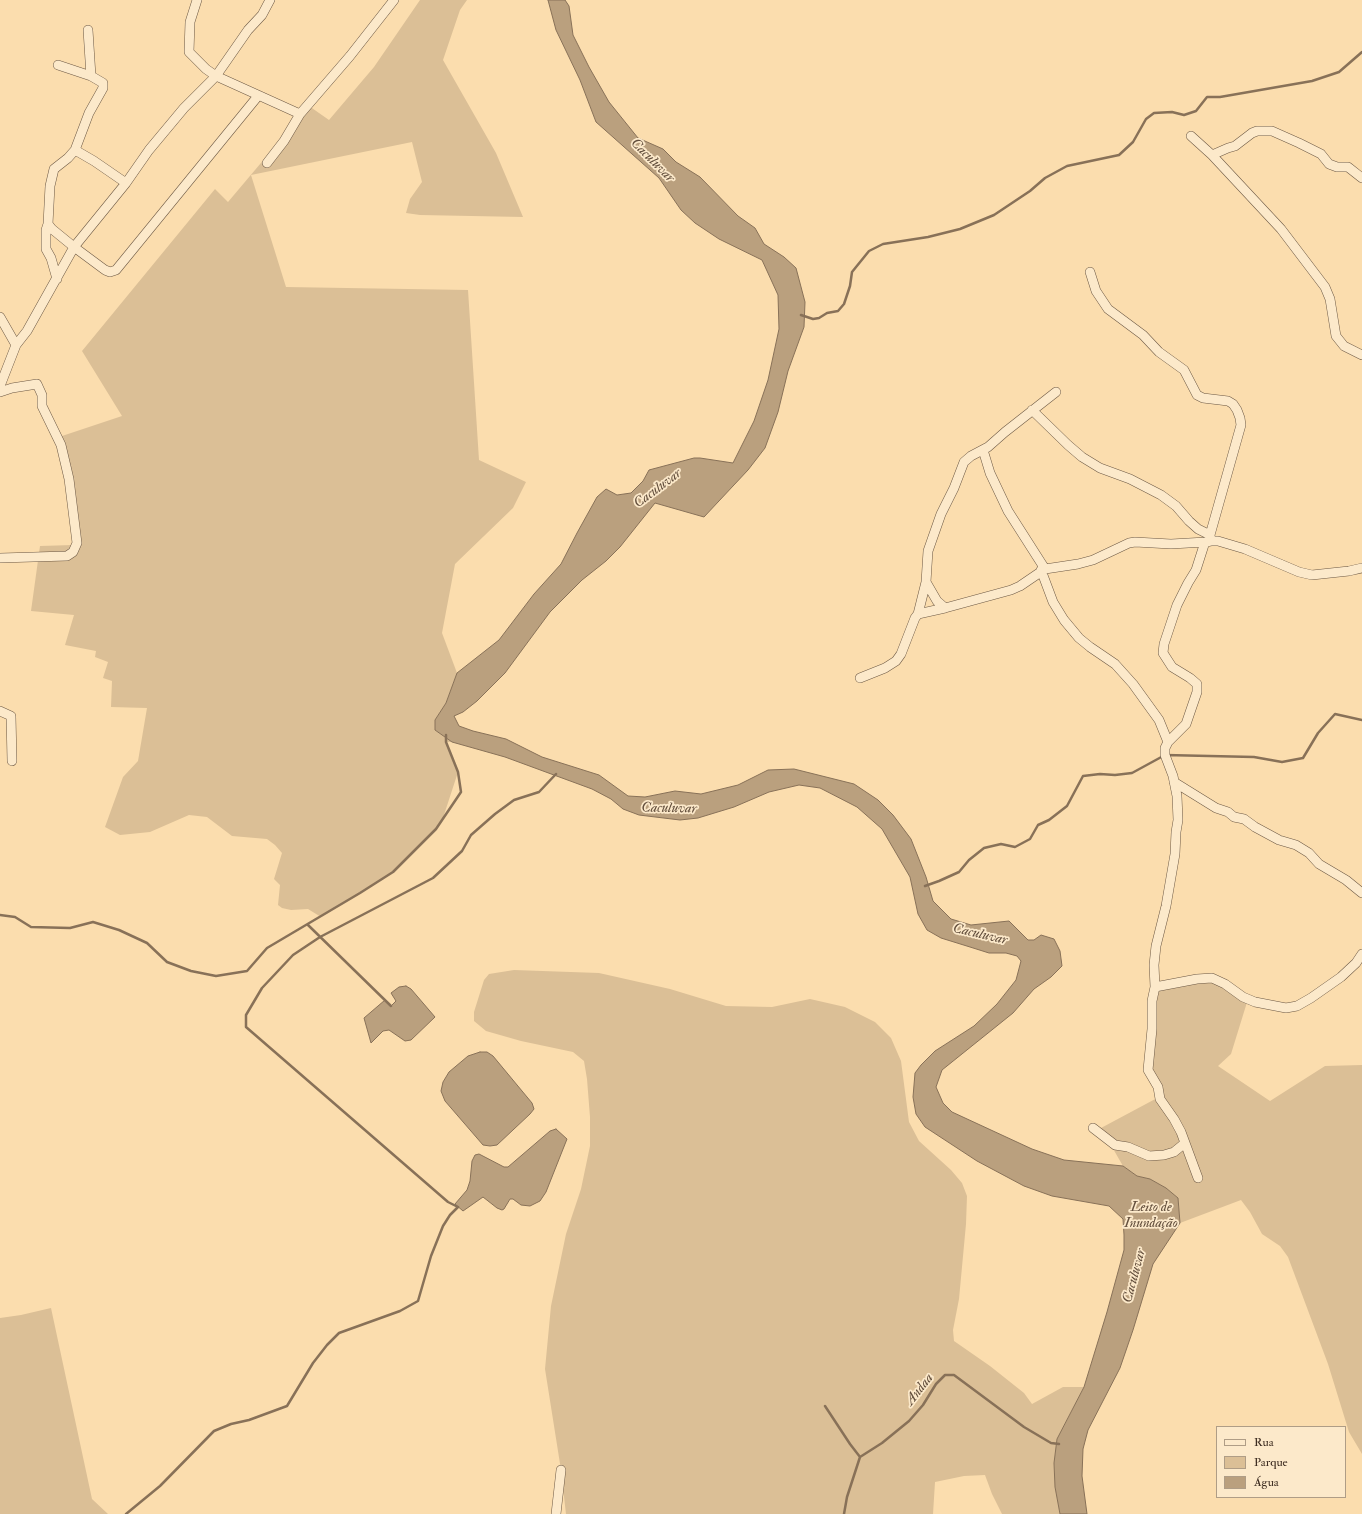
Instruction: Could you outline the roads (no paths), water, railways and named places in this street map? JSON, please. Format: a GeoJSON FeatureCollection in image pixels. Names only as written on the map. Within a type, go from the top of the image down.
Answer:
{"type":"FeatureCollection","features":[{"type":"Feature","properties":{"kind":"street"},"geometry":{"type":"LineString","coordinates":[[197,0],[190,22],[188,36],[189,52],[206,70],[216,76],[300,114]]}},
{"type":"Feature","properties":{"kind":"street"},"geometry":{"type":"LineString","coordinates":[[0,386],[16,345],[27,331],[74,247],[126,183],[149,150],[184,108],[216,76],[248,30],[262,15],[270,0]]}},
{"type":"Feature","properties":{"kind":"street"},"geometry":{"type":"LineString","coordinates":[[267,163],[284,141],[300,114],[350,56],[394,0]]}},
{"type":"Feature","properties":{"kind":"street"},"geometry":{"type":"LineString","coordinates":[[88,30],[91,76]]}},
{"type":"Feature","properties":{"kind":"street"},"geometry":{"type":"LineString","coordinates":[[57,279],[51,258],[46,249],[46,230],[48,224],[50,186],[54,169],[68,158],[75,150],[89,113],[103,88],[103,83],[91,76],[58,65]]}},
{"type":"Feature","properties":{"kind":"street"},"geometry":{"type":"LineString","coordinates":[[48,224],[74,247],[105,270],[110,272],[116,270],[258,96]]}},
{"type":"Feature","properties":{"kind":"street"},"geometry":{"type":"LineString","coordinates":[[1212,155],[1235,146],[1252,133],[1257,131],[1272,131],[1320,154],[1329,164],[1337,167],[1348,167],[1362,178]]}},
{"type":"Feature","properties":{"kind":"street"},"geometry":{"type":"LineString","coordinates":[[1191,136],[1212,155],[1281,229],[1315,272],[1325,287],[1330,299],[1336,336],[1344,346],[1362,355]]}},
{"type":"Feature","properties":{"kind":"street"},"geometry":{"type":"LineString","coordinates":[[75,150],[126,183]]}},
{"type":"Feature","properties":{"kind":"street"},"geometry":{"type":"LineString","coordinates":[[1090,272],[1096,291],[1108,310],[1143,335],[1159,352],[1184,370],[1197,395],[1203,398],[1233,404],[1238,410],[1241,425],[1209,539],[1196,570],[1177,605],[1164,644],[1163,653],[1170,664],[1197,684],[1197,692],[1186,724],[1168,742],[1165,748],[1165,756],[1177,796],[1178,820],[1175,854],[1166,906],[1156,946],[1154,965],[1155,987],[1152,1002],[1152,1029],[1148,1070],[1158,1087],[1160,1099],[1174,1120],[1185,1143],[1198,1178]]}},
{"type":"Feature","properties":{"kind":"street"},"geometry":{"type":"LineString","coordinates":[[1,319],[16,345]]}},
{"type":"Feature","properties":{"kind":"street"},"geometry":{"type":"LineString","coordinates":[[0,392],[12,388],[36,384],[42,395],[42,406],[61,445],[69,479],[77,543],[73,552],[67,556],[0,558]]}},
{"type":"Feature","properties":{"kind":"street"},"geometry":{"type":"LineString","coordinates":[[860,678],[885,668],[896,661],[901,654],[918,614],[926,582],[928,551],[941,514],[954,488],[964,462],[971,456],[988,447],[1056,392]]}},
{"type":"Feature","properties":{"kind":"street"},"geometry":{"type":"LineString","coordinates":[[1032,410],[1082,457],[1100,468],[1130,479],[1161,495],[1176,506],[1189,521],[1209,539]]}},
{"type":"Feature","properties":{"kind":"street"},"geometry":{"type":"LineString","coordinates":[[983,450],[990,473],[1008,511],[1043,570],[1053,602],[1064,620],[1079,638],[1115,664],[1133,684],[1159,720],[1168,742]]}},
{"type":"Feature","properties":{"kind":"street"},"geometry":{"type":"LineString","coordinates":[[918,614],[1011,590],[1020,586],[1043,570],[1093,560],[1129,543],[1135,542],[1171,544],[1209,539],[1245,549],[1299,572],[1312,575],[1362,568]]}},
{"type":"Feature","properties":{"kind":"street"},"geometry":{"type":"LineString","coordinates":[[926,582],[937,601],[945,608]]}},
{"type":"Feature","properties":{"kind":"street"},"geometry":{"type":"LineString","coordinates":[[0,711],[11,716],[12,761]]}},
{"type":"Feature","properties":{"kind":"street"},"geometry":{"type":"LineString","coordinates":[[1174,782],[1216,808],[1228,812],[1234,817],[1244,819],[1279,840],[1296,845],[1309,853],[1319,864],[1346,880],[1362,893]]}},
{"type":"Feature","properties":{"kind":"street"},"geometry":{"type":"LineString","coordinates":[[1155,987],[1197,979],[1212,978],[1225,984],[1243,997],[1254,1002],[1286,1008],[1297,1006],[1341,977],[1356,963],[1362,954]]}},
{"type":"Feature","properties":{"kind":"street"},"geometry":{"type":"LineString","coordinates":[[1093,1128],[1115,1145],[1128,1147],[1149,1156],[1164,1155],[1174,1152],[1185,1143]]}},
{"type":"Feature","properties":{"kind":"street"},"geometry":{"type":"LineString","coordinates":[[556,1514],[561,1470]]}},
{"type":"Feature","properties":{"kind":"water","name":"Leito de Inundação"},"geometry":{"type":"Polygon","coordinates":[[[548,0],[565,0],[569,6],[573,35],[589,67],[609,102],[638,138],[663,149],[676,162],[700,177],[738,216],[755,228],[764,244],[784,257],[796,268],[805,302],[804,327],[788,371],[778,412],[765,448],[748,470],[704,517],[655,503],[620,547],[606,561],[582,580],[550,612],[505,673],[477,701],[463,712],[454,716],[459,726],[506,739],[542,757],[599,775],[628,796],[645,797],[675,791],[701,794],[738,785],[768,770],[794,769],[854,784],[878,800],[893,815],[911,839],[926,877],[933,901],[951,919],[971,925],[1009,921],[1028,940],[1034,940],[1041,935],[1054,939],[1060,951],[1062,966],[1051,977],[1034,989],[1013,1013],[942,1070],[936,1087],[943,1103],[952,1112],[1032,1149],[1064,1160],[1123,1166],[1137,1176],[1150,1179],[1166,1188],[1178,1198],[1180,1223],[1153,1264],[1120,1368],[1088,1430],[1083,1449],[1082,1476],[1087,1514],[1060,1514],[1055,1487],[1054,1463],[1057,1439],[1084,1387],[1107,1312],[1124,1250],[1123,1219],[1109,1206],[1052,1196],[1024,1186],[977,1161],[925,1127],[916,1114],[913,1097],[915,1073],[921,1065],[935,1051],[974,1026],[997,1004],[1016,980],[1021,961],[1017,956],[1006,953],[989,953],[941,938],[927,930],[918,914],[910,877],[882,829],[857,807],[820,788],[799,785],[769,792],[734,807],[698,818],[680,820],[639,815],[623,809],[611,799],[592,789],[505,757],[452,742],[435,730],[435,720],[446,703],[457,673],[499,640],[534,594],[561,564],[597,497],[606,489],[617,495],[631,493],[643,481],[649,470],[694,458],[733,463],[754,421],[768,380],[779,329],[778,295],[762,260],[719,239],[695,223],[681,210],[659,178],[596,122],[580,80],[556,30],[548,0]]]}},
{"type":"Feature","properties":{"kind":"water"},"geometry":{"type":"Polygon","coordinates":[[[406,986],[411,989],[435,1017],[411,1040],[405,1041],[389,1030],[383,1031],[371,1043],[364,1018],[385,1000],[391,1006],[396,1001],[391,993],[399,987],[406,986]]]}},
{"type":"Feature","properties":{"kind":"water"},"geometry":{"type":"Polygon","coordinates":[[[480,1052],[487,1052],[493,1056],[532,1103],[534,1109],[497,1145],[483,1145],[445,1101],[441,1091],[443,1082],[449,1072],[468,1056],[480,1052]]]}},
{"type":"Feature","properties":{"kind":"water"},"geometry":{"type":"Polygon","coordinates":[[[556,1129],[567,1139],[546,1192],[540,1201],[530,1206],[521,1205],[513,1199],[510,1199],[502,1210],[483,1197],[463,1211],[455,1204],[467,1190],[470,1181],[472,1161],[475,1155],[479,1154],[504,1167],[508,1167],[550,1131],[556,1129]]]}},
{"type":"Feature","properties":{"kind":"waterway"},"geometry":{"type":"LineString","coordinates":[[801,315],[813,319],[819,318],[827,313],[838,311],[844,304],[850,286],[852,272],[869,251],[883,244],[928,237],[960,229],[994,215],[1030,191],[1045,178],[1067,166],[1119,155],[1133,142],[1146,119],[1154,113],[1172,112],[1184,115],[1196,111],[1207,97],[1220,97],[1312,81],[1339,72],[1362,52]]}},
{"type":"Feature","properties":{"kind":"waterway"},"geometry":{"type":"LineString","coordinates":[[925,886],[959,872],[969,860],[984,848],[1001,844],[1015,847],[1030,839],[1038,825],[1049,820],[1067,806],[1083,776],[1132,773],[1165,755],[1254,757],[1282,762],[1303,758],[1318,733],[1335,714],[1362,720]]}},
{"type":"Feature","properties":{"kind":"waterway"},"geometry":{"type":"LineString","coordinates":[[0,915],[15,917],[31,927],[70,928],[93,922],[119,930],[147,943],[167,962],[191,971],[216,976],[247,971],[267,948],[393,872],[436,829],[461,792],[458,772],[446,742],[446,735]]}},
{"type":"Feature","properties":{"kind":"waterway"},"geometry":{"type":"LineString","coordinates":[[126,1514],[160,1486],[214,1431],[287,1406],[313,1363],[327,1345],[339,1333],[400,1311],[418,1301],[431,1256],[443,1226],[450,1215],[458,1207],[448,1202],[246,1027],[246,1015],[262,988],[293,955],[320,937],[433,878],[462,851],[471,835],[495,814],[514,800],[539,792],[556,774]]}},
{"type":"Feature","properties":{"kind":"waterway"},"geometry":{"type":"LineString","coordinates":[[308,925],[391,1006]]}},
{"type":"Feature","properties":{"kind":"waterway","name":"Andaa"},"geometry":{"type":"LineString","coordinates":[[844,1514],[847,1497],[860,1457],[882,1443],[909,1421],[923,1405],[936,1384],[945,1375],[954,1375],[1024,1427],[1051,1443],[1059,1444]]}},
{"type":"Feature","properties":{"kind":"waterway"},"geometry":{"type":"LineString","coordinates":[[825,1406],[860,1457]]}},
{"type":"Feature","properties":{"kind":"water label","name":"Caculuvar"},"geometry":{"type":"Point","coordinates":[652,161]}},
{"type":"Feature","properties":{"kind":"water label","name":"Caculuvar"},"geometry":{"type":"Point","coordinates":[658,489]}},
{"type":"Feature","properties":{"kind":"water label","name":"Caculuvar"},"geometry":{"type":"Point","coordinates":[669,809]}},
{"type":"Feature","properties":{"kind":"water label","name":"Caculuvar"},"geometry":{"type":"Point","coordinates":[980,935]}},
{"type":"Feature","properties":{"kind":"water label","name":"Caculuvar"},"geometry":{"type":"Point","coordinates":[1135,1276]}}]}
